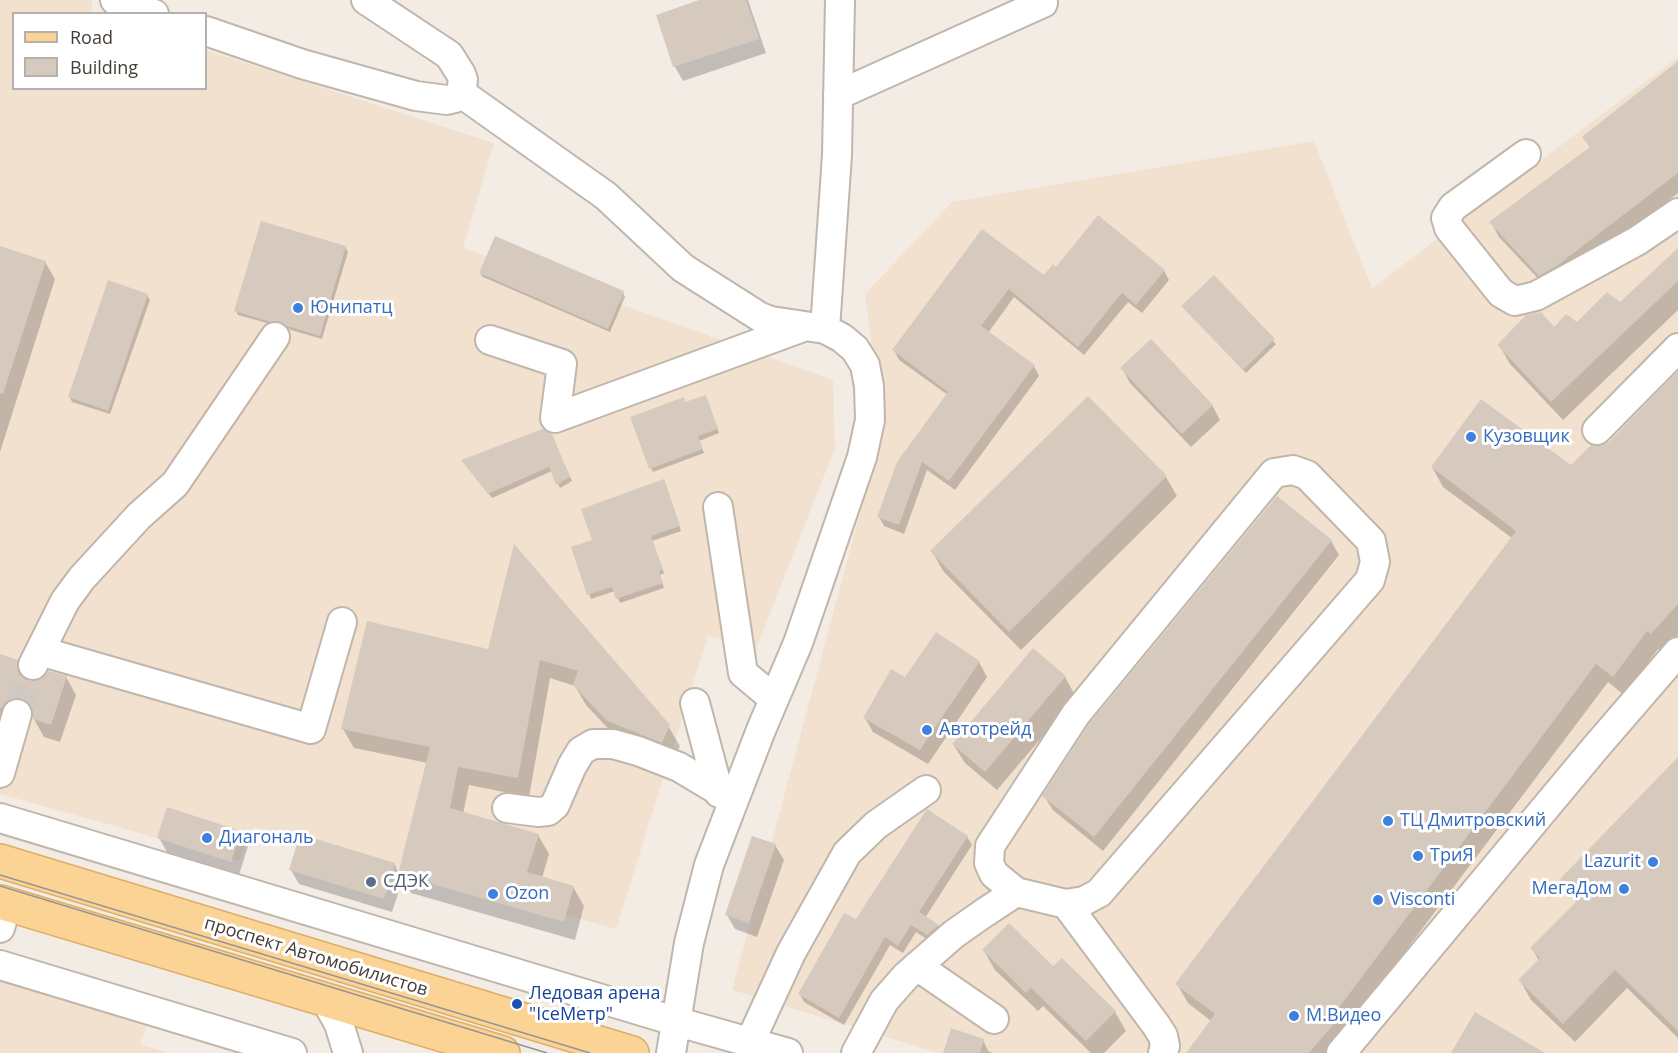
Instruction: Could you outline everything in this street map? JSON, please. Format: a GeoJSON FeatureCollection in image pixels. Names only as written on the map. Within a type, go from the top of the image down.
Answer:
{"type":"FeatureCollection","features":[{"type":"Feature","properties":{"kind":"main road","name":"проспект Автомобилистов"},"geometry":{"type":"LineString","coordinates":[[8,864],[632,1053]]}},
{"type":"Feature","properties":{"kind":"main road","name":"проспект Автомобилистов"},"geometry":{"type":"LineString","coordinates":[[2,911],[184,956],[503,1053]]}},
{"type":"Feature","properties":{"kind":"street"},"geometry":{"type":"LineString","coordinates":[[115,0],[148,12]]}},
{"type":"Feature","properties":{"kind":"street"},"geometry":{"type":"LineString","coordinates":[[207,31],[302,64],[416,96],[447,100],[461,93],[463,80],[458,67],[449,55],[366,0]]}},
{"type":"Feature","properties":{"kind":"street"},"geometry":{"type":"LineString","coordinates":[[815,328],[837,155],[840,0]]}},
{"type":"Feature","properties":{"kind":"street"},"geometry":{"type":"LineString","coordinates":[[838,95],[1043,3]]}},
{"type":"Feature","properties":{"kind":"street"},"geometry":{"type":"LineString","coordinates":[[461,93],[606,196],[683,268],[760,317],[815,328],[842,338],[855,349],[865,365],[869,386],[870,420],[862,457],[798,643],[774,699],[727,796],[689,943],[678,1022],[671,1053]]}},
{"type":"Feature","properties":{"kind":"street"},"geometry":{"type":"LineString","coordinates":[[1527,154],[1453,207],[1446,218],[1449,228],[1501,293],[1515,301],[1536,296],[1637,241],[1678,213]]}},
{"type":"Feature","properties":{"kind":"street"},"geometry":{"type":"LineString","coordinates":[[490,340],[562,364],[555,418],[815,328]]}},
{"type":"Feature","properties":{"kind":"street"},"geometry":{"type":"LineString","coordinates":[[275,337],[175,484],[161,499],[139,516],[82,578],[65,601],[37,658],[311,729],[342,622]]}},
{"type":"Feature","properties":{"kind":"street"},"geometry":{"type":"LineString","coordinates":[[1598,430],[1678,348]]}},
{"type":"Feature","properties":{"kind":"street"},"geometry":{"type":"LineString","coordinates":[[1293,470],[1307,475],[1371,541],[1375,562],[1370,580],[1099,893],[1084,901],[1066,904],[1016,892],[994,874],[989,863],[990,846],[1076,714],[1274,473],[1293,470]]}},
{"type":"Feature","properties":{"kind":"street"},"geometry":{"type":"LineString","coordinates":[[718,507],[743,673],[774,699]]}},
{"type":"Feature","properties":{"kind":"street"},"geometry":{"type":"LineString","coordinates":[[1341,1053],[1678,652]]}},
{"type":"Feature","properties":{"kind":"street"},"geometry":{"type":"LineString","coordinates":[[695,703],[727,796]]}},
{"type":"Feature","properties":{"kind":"street"},"geometry":{"type":"LineString","coordinates":[[0,773],[17,714]]}},
{"type":"Feature","properties":{"kind":"street"},"geometry":{"type":"LineString","coordinates":[[507,808],[548,811],[555,805],[572,766],[582,751],[593,744],[613,744],[638,751],[679,767],[727,796]]}},
{"type":"Feature","properties":{"kind":"street"},"geometry":{"type":"LineString","coordinates":[[750,1042],[790,953],[847,853],[876,825],[926,790]]}},
{"type":"Feature","properties":{"kind":"street"},"geometry":{"type":"LineString","coordinates":[[0,798],[4,802],[29,811],[33,818],[31,827],[8,864]]}},
{"type":"Feature","properties":{"kind":"street"},"geometry":{"type":"LineString","coordinates":[[0,818],[788,1053]]}},
{"type":"Feature","properties":{"kind":"street"},"geometry":{"type":"LineString","coordinates":[[856,1053],[884,1001],[917,966],[954,934],[1016,892]]}},
{"type":"Feature","properties":{"kind":"street"},"geometry":{"type":"LineString","coordinates":[[1066,904],[1156,1024],[1163,1036],[1165,1046],[1163,1053]]}},
{"type":"Feature","properties":{"kind":"street"},"geometry":{"type":"LineString","coordinates":[[184,956],[195,920]]}},
{"type":"Feature","properties":{"kind":"street"},"geometry":{"type":"LineString","coordinates":[[0,965],[292,1053]]}},
{"type":"Feature","properties":{"kind":"street"},"geometry":{"type":"LineString","coordinates":[[917,966],[993,1019]]}},
{"type":"Feature","properties":{"kind":"street"},"geometry":{"type":"LineString","coordinates":[[325,999],[339,1024],[348,1053]]}},
{"type":"Feature","properties":{"kind":"shaded area"},"geometry":{"type":"Polygon","coordinates":[[[0,0],[93,0],[91,12],[12,12],[12,90],[207,90],[207,50],[494,143],[463,248],[833,380],[835,448],[757,647],[708,636],[616,929],[253,827],[239,861],[0,794],[0,0]]]}},
{"type":"Feature","properties":{"kind":"shaded area"},"geometry":{"type":"Polygon","coordinates":[[[1678,57],[1678,1053],[939,1053],[732,990],[882,431],[865,294],[952,202],[1314,141],[1372,288],[1678,57]]]}},
{"type":"Feature","properties":{"kind":"shaded area"},"geometry":{"type":"Polygon","coordinates":[[[0,976],[147,1024],[140,1044],[168,1053],[0,1053],[0,976]]]}},
{"type":"Feature","properties":{"kind":"building"},"geometry":{"type":"Polygon","coordinates":[[[699,0],[746,0],[759,39],[673,67],[656,15],[699,0]]]}},
{"type":"Feature","properties":{"kind":"building"},"geometry":{"type":"Polygon","coordinates":[[[1678,61],[1678,173],[1558,265],[1539,276],[1489,222],[1590,147],[1582,137],[1678,61]]]}},
{"type":"Feature","properties":{"kind":"building"},"geometry":{"type":"Polygon","coordinates":[[[1098,215],[1165,270],[1136,305],[1122,293],[1078,347],[1009,289],[981,326],[1035,365],[949,481],[922,462],[899,525],[877,517],[897,462],[948,392],[892,350],[982,229],[1044,275],[1053,264],[1056,267],[1098,215]]]}},
{"type":"Feature","properties":{"kind":"building"},"geometry":{"type":"Polygon","coordinates":[[[261,221],[346,246],[320,336],[277,321],[271,322],[234,311],[261,221]]]}},
{"type":"Feature","properties":{"kind":"building"},"geometry":{"type":"Polygon","coordinates":[[[495,236],[624,291],[608,329],[479,273],[495,236]]]}},
{"type":"Feature","properties":{"kind":"building"},"geometry":{"type":"Polygon","coordinates":[[[0,246],[46,261],[3,394],[0,393],[0,246]]]}},
{"type":"Feature","properties":{"kind":"building"},"geometry":{"type":"Polygon","coordinates":[[[1678,248],[1678,281],[1551,402],[1497,345],[1526,315],[1541,312],[1554,327],[1566,314],[1577,322],[1607,292],[1620,302],[1678,248]]]}},
{"type":"Feature","properties":{"kind":"building"},"geometry":{"type":"Polygon","coordinates":[[[1214,275],[1275,339],[1243,370],[1181,306],[1214,275]]]}},
{"type":"Feature","properties":{"kind":"building"},"geometry":{"type":"Polygon","coordinates":[[[108,280],[148,294],[108,411],[68,397],[108,280]]]}},
{"type":"Feature","properties":{"kind":"building"},"geometry":{"type":"Polygon","coordinates":[[[1151,339],[1213,405],[1182,434],[1120,368],[1151,339]]]}},
{"type":"Feature","properties":{"kind":"building","name":"ТЦ Дмитровский"},"geometry":{"type":"Polygon","coordinates":[[[1678,371],[1678,604],[1651,634],[1647,631],[1613,677],[1596,664],[1338,1009],[1343,1013],[1309,1053],[1186,1053],[1215,1014],[1175,984],[1516,531],[1431,467],[1481,399],[1571,465],[1591,445],[1601,446],[1609,442],[1678,371]]]}},
{"type":"Feature","properties":{"kind":"building"},"geometry":{"type":"Polygon","coordinates":[[[706,395],[718,429],[698,436],[703,449],[649,469],[630,417],[684,397],[685,402],[706,395]]]}},
{"type":"Feature","properties":{"kind":"building"},"geometry":{"type":"Polygon","coordinates":[[[1088,396],[1167,476],[1009,632],[930,551],[1088,396]]]}},
{"type":"Feature","properties":{"kind":"building"},"geometry":{"type":"Polygon","coordinates":[[[543,429],[552,434],[570,477],[556,485],[549,467],[488,494],[461,460],[543,429]]]}},
{"type":"Feature","properties":{"kind":"building"},"geometry":{"type":"Polygon","coordinates":[[[664,479],[680,526],[651,536],[663,569],[659,571],[663,583],[616,599],[612,587],[587,595],[571,547],[592,540],[581,509],[664,479]]]}},
{"type":"Feature","properties":{"kind":"building"},"geometry":{"type":"Polygon","coordinates":[[[1277,496],[1332,540],[1094,837],[1042,796],[1089,724],[1277,496]]]}},
{"type":"Feature","properties":{"kind":"building"},"geometry":{"type":"Polygon","coordinates":[[[514,544],[670,725],[662,743],[607,721],[573,685],[578,671],[540,660],[518,778],[458,767],[450,808],[539,834],[527,872],[574,886],[564,922],[398,874],[430,747],[341,729],[367,621],[488,649],[514,544]]]}},
{"type":"Feature","properties":{"kind":"building"},"geometry":{"type":"Polygon","coordinates":[[[936,632],[980,661],[920,750],[863,718],[891,669],[905,677],[936,632]]]}},
{"type":"Feature","properties":{"kind":"building"},"geometry":{"type":"Polygon","coordinates":[[[1033,648],[1066,676],[985,772],[952,744],[1033,648]]]}},
{"type":"Feature","properties":{"kind":"building"},"geometry":{"type":"Polygon","coordinates":[[[0,654],[18,660],[19,674],[26,680],[42,679],[49,671],[67,676],[51,725],[33,719],[33,709],[22,698],[12,698],[0,709],[0,654]]]}},
{"type":"Feature","properties":{"kind":"building","name":"МегаДом"},"geometry":{"type":"Polygon","coordinates":[[[1678,757],[1678,1031],[1615,970],[1563,1024],[1518,980],[1540,958],[1530,948],[1579,899],[1560,879],[1678,757]]]}},
{"type":"Feature","properties":{"kind":"building"},"geometry":{"type":"Polygon","coordinates":[[[167,807],[241,831],[231,862],[157,838],[167,807]]]}},
{"type":"Feature","properties":{"kind":"building"},"geometry":{"type":"Polygon","coordinates":[[[927,809],[968,836],[919,912],[939,925],[927,935],[911,925],[898,946],[885,937],[839,1018],[798,994],[844,913],[856,919],[927,809]]]}},
{"type":"Feature","properties":{"kind":"building"},"geometry":{"type":"Polygon","coordinates":[[[300,834],[395,863],[384,899],[289,870],[300,834]]]}},
{"type":"Feature","properties":{"kind":"building"},"geometry":{"type":"Polygon","coordinates":[[[752,836],[776,844],[749,923],[725,915],[752,836]]]}},
{"type":"Feature","properties":{"kind":"building"},"geometry":{"type":"Polygon","coordinates":[[[1009,923],[1053,966],[1062,958],[1116,1011],[1086,1041],[1031,988],[1026,993],[982,950],[1009,923]]]}},
{"type":"Feature","properties":{"kind":"building"},"geometry":{"type":"Polygon","coordinates":[[[1475,1012],[1545,1053],[1451,1053],[1475,1012]]]}},
{"type":"Feature","properties":{"kind":"building"},"geometry":{"type":"Polygon","coordinates":[[[951,1028],[984,1039],[980,1053],[943,1053],[951,1028]]]}},
{"type":"Feature","properties":{"kind":"tunnel"},"geometry":{"type":"LineString","coordinates":[[17,714],[33,665]]}},
{"type":"Feature","properties":{"kind":"tram line"},"geometry":{"type":"LineString","coordinates":[[0,875],[590,1053]]}},
{"type":"Feature","properties":{"kind":"tram line"},"geometry":{"type":"LineString","coordinates":[[0,886],[547,1053]]}},
{"type":"Feature","properties":{"kind":"place","name":"Юнипатц"},"geometry":{"type":"Point","coordinates":[298,308]}},
{"type":"Feature","properties":{"kind":"place","name":"Кузовщик"},"geometry":{"type":"Point","coordinates":[1471,437]}},
{"type":"Feature","properties":{"kind":"place","name":"Автотрейд"},"geometry":{"type":"Point","coordinates":[927,730]}},
{"type":"Feature","properties":{"kind":"place","name":"ТЦ Дмитровский"},"geometry":{"type":"Point","coordinates":[1388,821]}},
{"type":"Feature","properties":{"kind":"place","name":"Диагональ"},"geometry":{"type":"Point","coordinates":[207,838]}},
{"type":"Feature","properties":{"kind":"place","name":"ТриЯ"},"geometry":{"type":"Point","coordinates":[1418,856]}},
{"type":"Feature","properties":{"kind":"place","name":"Lazurit"},"geometry":{"type":"Point","coordinates":[1653,862]}},
{"type":"Feature","properties":{"kind":"place","name":"СДЭК"},"geometry":{"type":"Point","coordinates":[371,882]}},
{"type":"Feature","properties":{"kind":"place","name":"МегаДом"},"geometry":{"type":"Point","coordinates":[1624,889]}},
{"type":"Feature","properties":{"kind":"place","name":"Ozon"},"geometry":{"type":"Point","coordinates":[493,894]}},
{"type":"Feature","properties":{"kind":"place","name":"Visconti"},"geometry":{"type":"Point","coordinates":[1378,900]}},
{"type":"Feature","properties":{"kind":"place","name":"Ледовая арена \"IceМетр\""},"geometry":{"type":"Point","coordinates":[517,1004]}},
{"type":"Feature","properties":{"kind":"place","name":"М.Видео"},"geometry":{"type":"Point","coordinates":[1294,1016]}}]}
